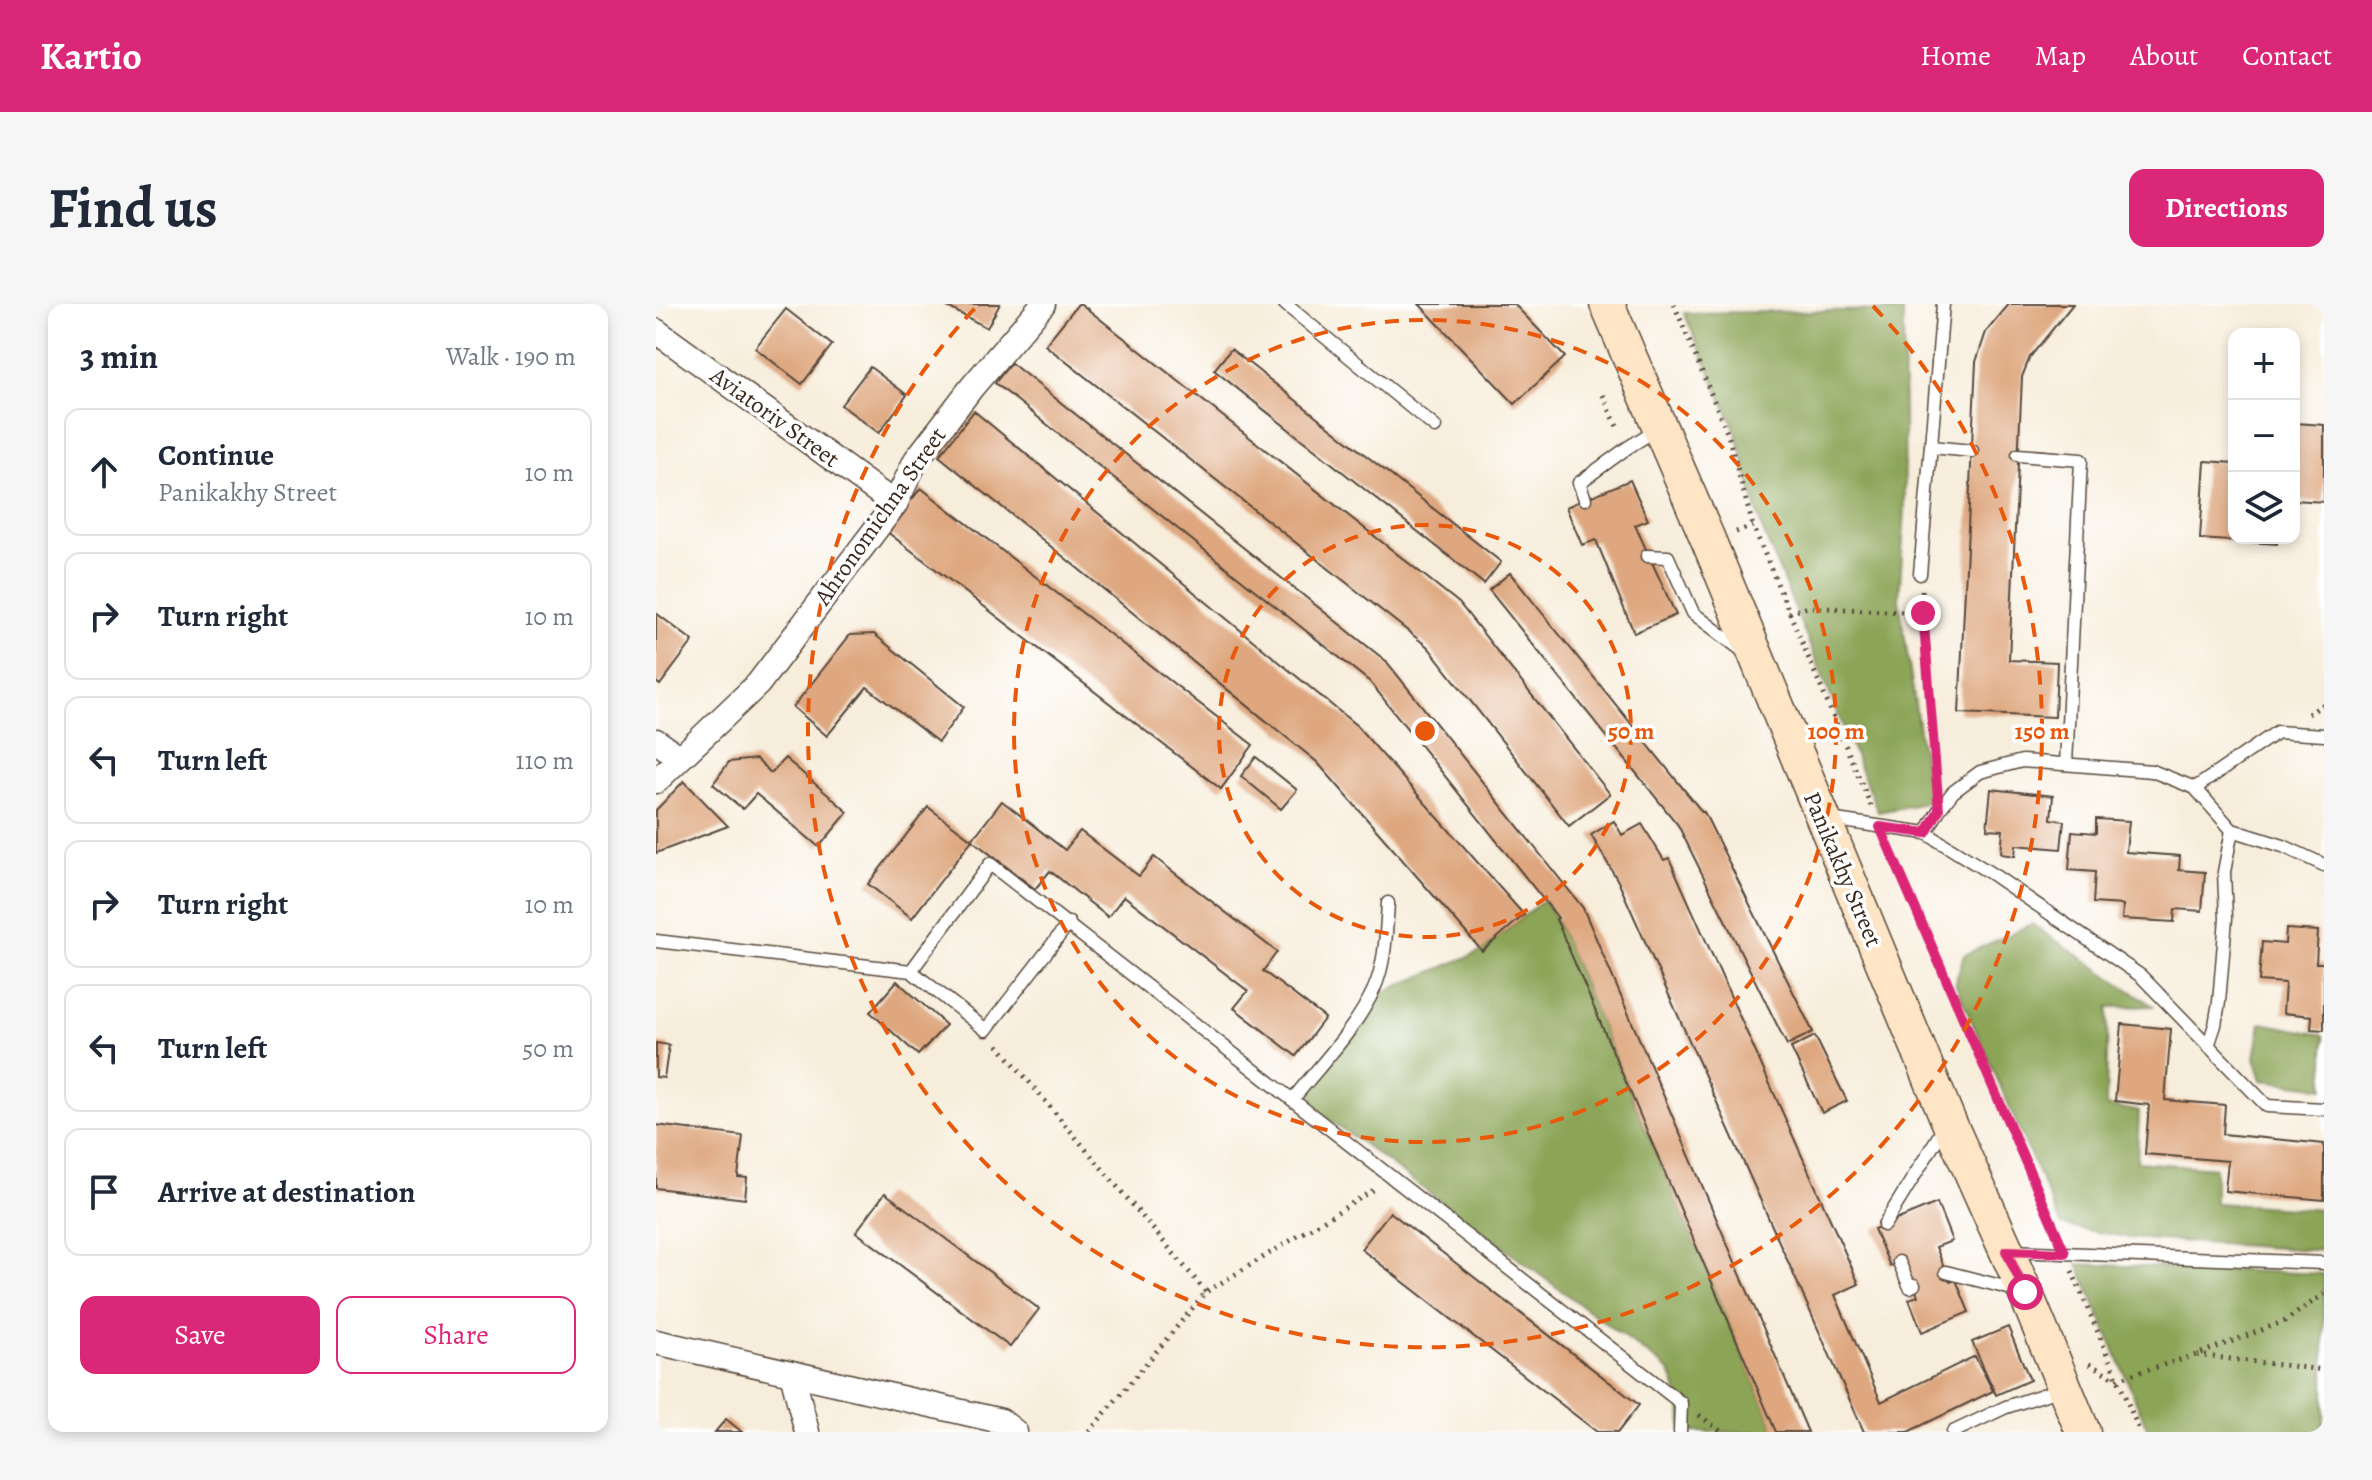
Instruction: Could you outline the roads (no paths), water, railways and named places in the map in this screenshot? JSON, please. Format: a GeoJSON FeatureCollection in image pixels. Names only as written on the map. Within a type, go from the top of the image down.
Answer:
{"type":"FeatureCollection","features":[{"type":"Feature","properties":{"kind":"street","name":"Ahronomichna Street"},"geometry":{"type":"LineString","coordinates":[[656,781],[758,684],[895,504],[916,460],[972,387],[1043,304]]}},
{"type":"Feature","properties":{"kind":"street","name":"Panikakhy Street"},"geometry":{"type":"LineString","coordinates":[[1608,304],[1948,1120],[2025,1292],[2070,1373],[2083,1432]]}},
{"type":"Feature","properties":{"kind":"street","name":"Aviatoriv Street"},"geometry":{"type":"LineString","coordinates":[[656,331],[895,504]]}},
{"type":"Feature","properties":{"kind":"street"},"geometry":{"type":"LineString","coordinates":[[656,741],[679,757]]}},
{"type":"Feature","properties":{"kind":"street"},"geometry":{"type":"LineString","coordinates":[[656,1342],[1001,1421],[1015,1432]]}},
{"type":"Feature","properties":{"kind":"street"},"geometry":{"type":"LineString","coordinates":[[792,1373],[807,1432]]}},
{"type":"Feature","properties":{"kind":"lane"},"geometry":{"type":"LineString","coordinates":[[1285,304],[1435,427]]}},
{"type":"Feature","properties":{"kind":"lane"},"geometry":{"type":"LineString","coordinates":[[1920,574],[1943,304]]}},
{"type":"Feature","properties":{"kind":"lane"},"geometry":{"type":"LineString","coordinates":[[1585,499],[1579,483],[1660,427]]}},
{"type":"Feature","properties":{"kind":"lane"},"geometry":{"type":"LineString","coordinates":[[1931,447],[1972,451]]}},
{"type":"Feature","properties":{"kind":"lane"},"geometry":{"type":"LineString","coordinates":[[2018,455],[2081,460],[2066,764]]}},
{"type":"Feature","properties":{"kind":"lane"},"geometry":{"type":"LineString","coordinates":[[1647,556],[1668,557],[1693,613],[1757,661]]}},
{"type":"Feature","properties":{"kind":"lane"},"geometry":{"type":"LineString","coordinates":[[2195,788],[2277,732],[2324,735]]}},
{"type":"Feature","properties":{"kind":"lane"},"geometry":{"type":"LineString","coordinates":[[1926,833],[1953,792],[1980,772],[2022,761],[2066,764],[2152,771],[2195,788],[2232,830],[2283,846],[2324,865]]}},
{"type":"Feature","properties":{"kind":"lane"},"geometry":{"type":"LineString","coordinates":[[1822,818],[1926,833],[1995,876],[2141,976],[2267,1106],[2324,1109]]}},
{"type":"Feature","properties":{"kind":"lane"},"geometry":{"type":"LineString","coordinates":[[2208,1046],[2219,1002],[2226,918],[2224,872],[2232,830]]}},
{"type":"Feature","properties":{"kind":"lane"},"geometry":{"type":"LineString","coordinates":[[911,971],[990,864],[1681,1403],[1680,1432]]}},
{"type":"Feature","properties":{"kind":"lane"},"geometry":{"type":"LineString","coordinates":[[1293,1099],[1358,1018],[1375,988],[1382,961],[1388,903]]}},
{"type":"Feature","properties":{"kind":"lane"},"geometry":{"type":"LineString","coordinates":[[656,941],[911,971],[986,1030],[1069,923]]}},
{"type":"Feature","properties":{"kind":"lane"},"geometry":{"type":"LineString","coordinates":[[1884,1225],[1948,1120]]}},
{"type":"Feature","properties":{"kind":"lane"},"geometry":{"type":"LineString","coordinates":[[2006,1251],[2324,1263]]}},
{"type":"Feature","properties":{"kind":"lane"},"geometry":{"type":"LineString","coordinates":[[1899,1262],[1910,1287],[1914,1285]]}},
{"type":"Feature","properties":{"kind":"lane"},"geometry":{"type":"LineString","coordinates":[[1946,1272],[2025,1292]]}},
{"type":"Feature","properties":{"kind":"lane"},"geometry":{"type":"LineString","coordinates":[[1953,1432],[2070,1373]]}}]}
